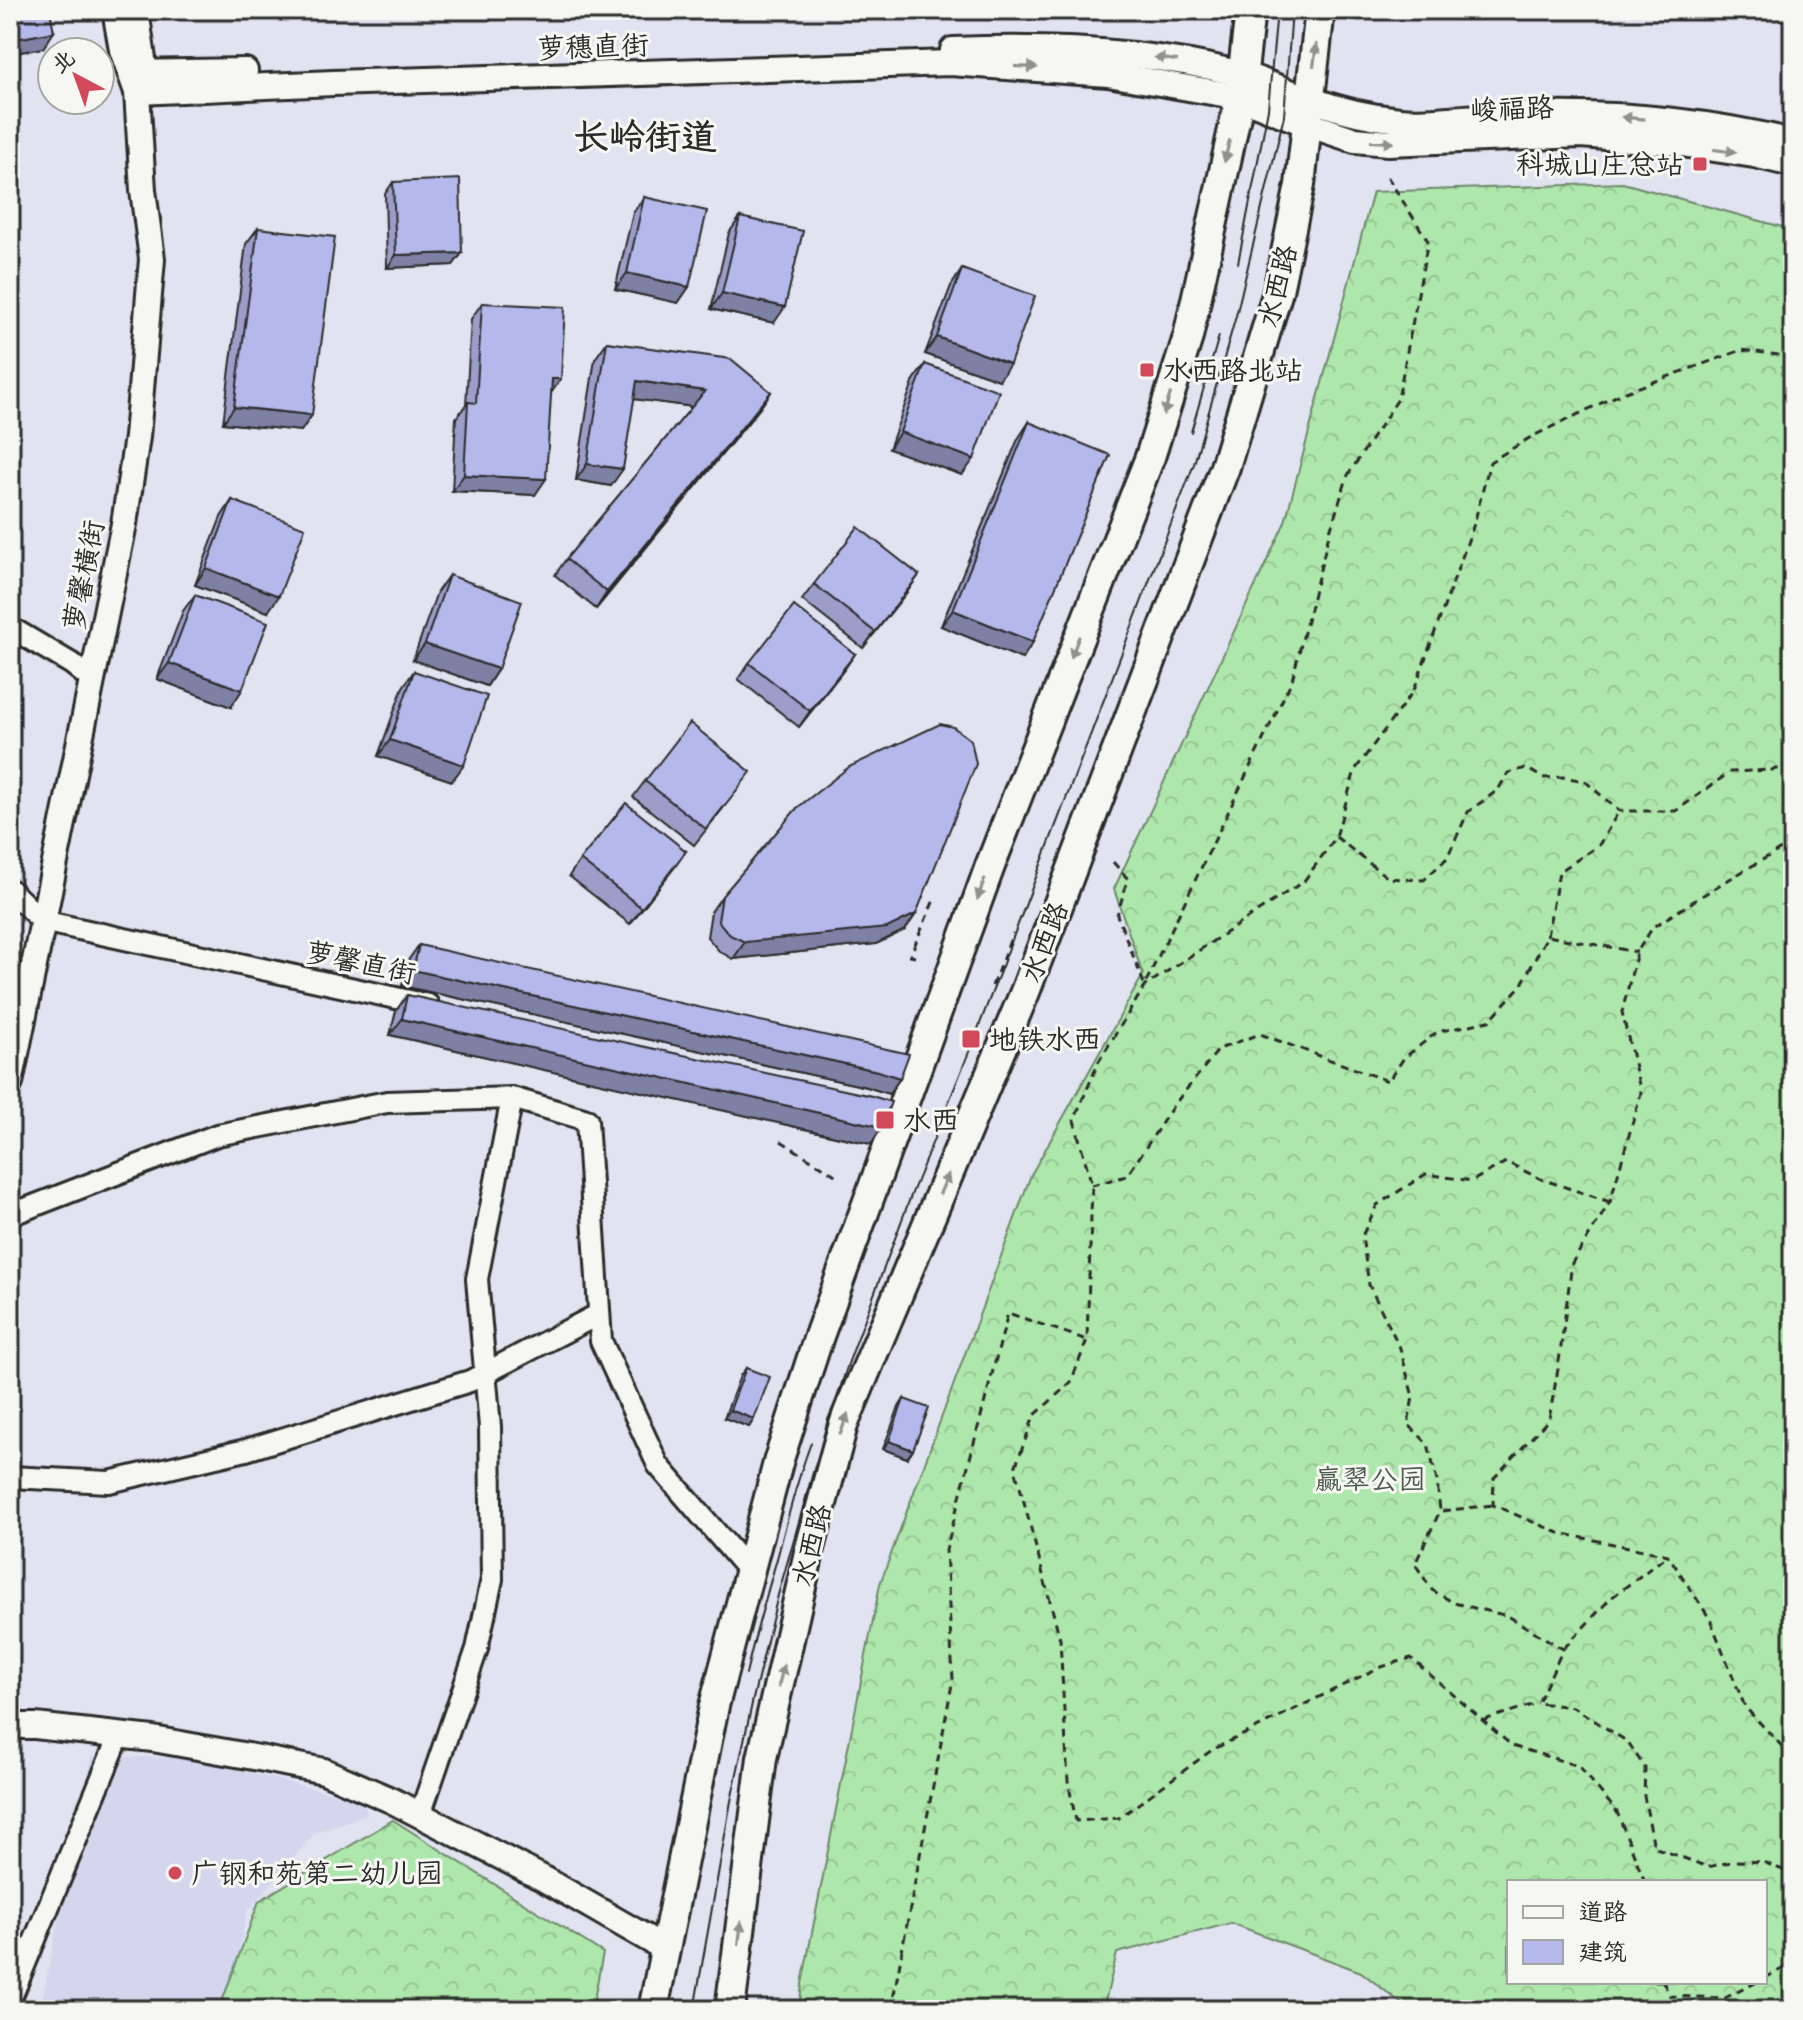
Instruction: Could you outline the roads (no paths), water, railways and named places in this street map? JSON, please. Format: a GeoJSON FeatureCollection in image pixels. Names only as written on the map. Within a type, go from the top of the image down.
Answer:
{"type":"FeatureCollection","features":[{"type":"Feature","properties":{"kind":"main road","name":"水西路"},"geometry":{"type":"LineString","coordinates":[[653,2010],[714,1706],[765,1505],[889,1107],[995,853],[1150,457],[1188,337],[1241,86],[1250,10]]}},
{"type":"Feature","properties":{"kind":"main road","name":"水西路"},"geometry":{"type":"LineString","coordinates":[[730,2010],[762,1758],[809,1552],[843,1425],[1025,992],[1225,467],[1278,291],[1300,185],[1320,10]]}},
{"type":"Feature","properties":{"kind":"street"},"geometry":{"type":"LineString","coordinates":[[115,10],[122,50],[138,79]]}},
{"type":"Feature","properties":{"kind":"street"},"geometry":{"type":"LineString","coordinates":[[136,10],[138,79]]}},
{"type":"Feature","properties":{"kind":"street","name":"萝穗直街"},"geometry":{"type":"LineString","coordinates":[[138,79],[995,48],[1120,53],[1197,63],[1241,86]]}},
{"type":"Feature","properties":{"kind":"street","name":"萝馨横街"},"geometry":{"type":"LineString","coordinates":[[10,1083],[92,680],[137,437],[152,259],[143,190],[138,79]]}},
{"type":"Feature","properties":{"kind":"street","name":"峻福路"},"geometry":{"type":"LineString","coordinates":[[1241,86],[1308,112],[1355,140],[1388,143],[1581,135],[1668,142],[1793,164]]}},
{"type":"Feature","properties":{"kind":"street","name":"峻福路"},"geometry":{"type":"LineString","coordinates":[[1308,112],[1405,121],[1609,115],[1715,126],[1793,142]]}},
{"type":"Feature","properties":{"kind":"street"},"geometry":{"type":"LineString","coordinates":[[10,630],[72,664],[92,680]]}},
{"type":"Feature","properties":{"kind":"street"},"geometry":{"type":"LineString","coordinates":[[10,890],[42,921]]}},
{"type":"Feature","properties":{"kind":"street","name":"萝馨直街"},"geometry":{"type":"LineString","coordinates":[[42,921],[445,1009]]}},
{"type":"Feature","properties":{"kind":"street"},"geometry":{"type":"LineString","coordinates":[[10,1215],[217,1135],[387,1102],[512,1098],[587,1120],[601,1341],[658,1465],[749,1571]]}},
{"type":"Feature","properties":{"kind":"street"},"geometry":{"type":"LineString","coordinates":[[420,1815],[477,1649],[492,1579],[490,1427],[477,1279],[512,1098]]}},
{"type":"Feature","properties":{"kind":"street"},"geometry":{"type":"LineString","coordinates":[[10,1477],[109,1482],[246,1450],[470,1381],[599,1314]]}},
{"type":"Feature","properties":{"kind":"street"},"geometry":{"type":"LineString","coordinates":[[10,1726],[153,1739],[324,1771],[420,1815],[544,1879],[664,1948]]}},
{"type":"Feature","properties":{"kind":"street"},"geometry":{"type":"LineString","coordinates":[[10,2000],[119,1736]]}},
{"type":"Feature","properties":{"kind":"tram line"},"geometry":{"type":"LineString","coordinates":[[1238,263],[1268,109],[1277,10]]}},
{"type":"Feature","properties":{"kind":"tram line"},"geometry":{"type":"LineString","coordinates":[[694,2010],[731,1801],[753,1699],[778,1595],[814,1469],[848,1364],[912,1193],[973,1042],[1194,464],[1236,316],[1284,116],[1292,10]]}},
{"type":"Feature","properties":{"kind":"tram line"},"geometry":{"type":"LineString","coordinates":[[1191,432],[1219,336]]}},
{"type":"Feature","properties":{"kind":"tram line"},"geometry":{"type":"LineString","coordinates":[[746,1674],[793,1498],[811,1443]]}},
{"type":"Feature","properties":{"kind":"place","name":"科城山庄总站"},"geometry":{"type":"Point","coordinates":[1700,164]}},
{"type":"Feature","properties":{"kind":"place","name":"水西路北站"},"geometry":{"type":"Point","coordinates":[1147,370]}},
{"type":"Feature","properties":{"kind":"place","name":"地铁水西"},"geometry":{"type":"Point","coordinates":[971,1039]}},
{"type":"Feature","properties":{"kind":"place","name":"水西"},"geometry":{"type":"Point","coordinates":[885,1120]}},
{"type":"Feature","properties":{"kind":"place","name":"广钢和苑第二幼儿园"},"geometry":{"type":"Point","coordinates":[175,1873]}},
{"type":"Feature","properties":{"kind":"district","name":"长岭街道"},"geometry":{"type":"Point","coordinates":[645,136]}},
{"type":"Feature","properties":{"kind":"park label","name":"赢翠公园"},"geometry":{"type":"Point","coordinates":[1370,1479]}}]}
